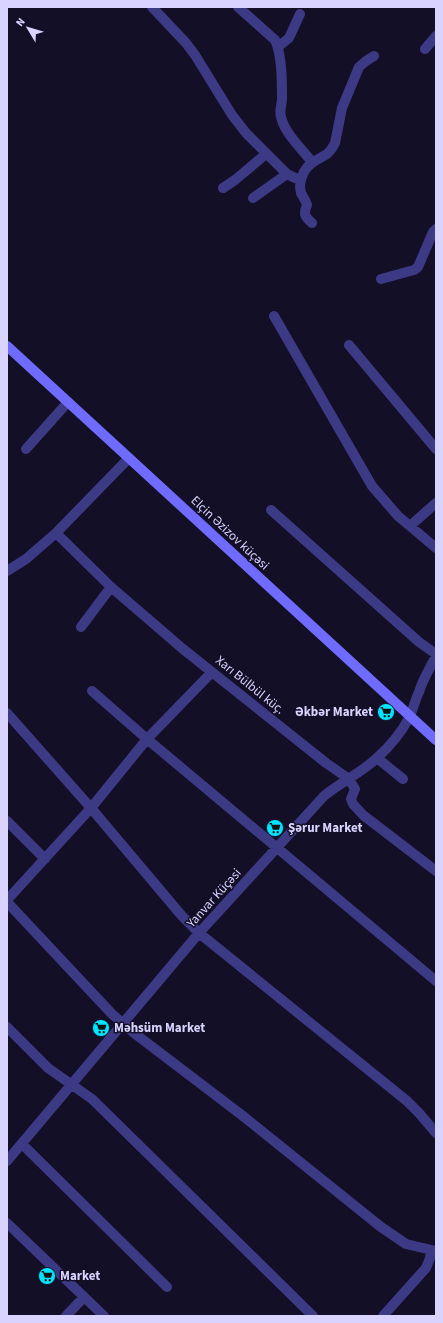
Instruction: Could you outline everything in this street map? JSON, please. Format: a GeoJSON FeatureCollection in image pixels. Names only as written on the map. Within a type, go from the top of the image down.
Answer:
{"type":"FeatureCollection","features":[{"type":"Feature","properties":{"kind":"street"},"geometry":{"type":"LineString","coordinates":[[152,7],[186,43],[203,67],[232,115],[246,133],[287,174],[301,180]]}},
{"type":"Feature","properties":{"kind":"street"},"geometry":{"type":"LineString","coordinates":[[238,7],[249,11],[275,40],[278,47],[282,84],[282,101],[280,109],[281,117],[288,133],[312,162]]}},
{"type":"Feature","properties":{"kind":"street"},"geometry":{"type":"LineString","coordinates":[[278,47],[289,38],[300,14]]}},
{"type":"Feature","properties":{"kind":"street"},"geometry":{"type":"LineString","coordinates":[[426,49],[436,36]]}},
{"type":"Feature","properties":{"kind":"street"},"geometry":{"type":"LineString","coordinates":[[312,223],[305,217],[304,213],[307,205],[302,194],[301,180],[307,167],[312,162],[322,158],[333,147],[342,108],[359,68],[374,56]]}},
{"type":"Feature","properties":{"kind":"street"},"geometry":{"type":"LineString","coordinates":[[223,188],[266,154]]}},
{"type":"Feature","properties":{"kind":"street"},"geometry":{"type":"LineString","coordinates":[[253,198],[287,174]]}},
{"type":"Feature","properties":{"kind":"street"},"geometry":{"type":"LineString","coordinates":[[381,278],[414,270],[418,267],[433,232],[436,229]]}},
{"type":"Feature","properties":{"kind":"street"},"geometry":{"type":"LineString","coordinates":[[274,316],[365,474],[389,506],[436,548]]}},
{"type":"Feature","properties":{"kind":"street"},"geometry":{"type":"LineString","coordinates":[[349,345],[436,449]]}},
{"type":"Feature","properties":{"kind":"street","name":"Elçin Əzizov küçəsi"},"geometry":{"type":"LineString","coordinates":[[7,346],[436,740]]}},
{"type":"Feature","properties":{"kind":"street"},"geometry":{"type":"LineString","coordinates":[[26,450],[68,402]]}},
{"type":"Feature","properties":{"kind":"street"},"geometry":{"type":"LineString","coordinates":[[7,571],[26,559],[56,533],[129,458]]}},
{"type":"Feature","properties":{"kind":"street"},"geometry":{"type":"LineString","coordinates":[[410,526],[436,502]]}},
{"type":"Feature","properties":{"kind":"street"},"geometry":{"type":"LineString","coordinates":[[271,510],[419,642],[436,655]]}},
{"type":"Feature","properties":{"kind":"street","name":"Xarı Bülbül küç."},"geometry":{"type":"LineString","coordinates":[[56,533],[110,587],[212,672],[326,763],[349,779]]}},
{"type":"Feature","properties":{"kind":"street"},"geometry":{"type":"LineString","coordinates":[[81,627],[110,587]]}},
{"type":"Feature","properties":{"kind":"street","name":"Yanvar Küçəsi"},"geometry":{"type":"LineString","coordinates":[[7,1160],[124,1024],[199,933],[324,796],[340,783],[349,779],[377,758],[400,733],[410,716],[424,678],[436,655]]}},
{"type":"Feature","properties":{"kind":"street"},"geometry":{"type":"LineString","coordinates":[[212,672],[146,739],[91,808],[7,901],[112,1014],[124,1024],[243,1116],[381,1227],[406,1244],[433,1251],[426,1268],[383,1316]]}},
{"type":"Feature","properties":{"kind":"street"},"geometry":{"type":"LineString","coordinates":[[92,691],[146,739],[436,981]]}},
{"type":"Feature","properties":{"kind":"street"},"geometry":{"type":"LineString","coordinates":[[7,713],[91,808],[182,916],[199,933],[407,1101],[436,1133]]}},
{"type":"Feature","properties":{"kind":"street"},"geometry":{"type":"LineString","coordinates":[[377,758],[403,779]]}},
{"type":"Feature","properties":{"kind":"street"},"geometry":{"type":"LineString","coordinates":[[349,779],[354,789],[351,799],[353,804],[363,815],[436,871]]}},
{"type":"Feature","properties":{"kind":"street"},"geometry":{"type":"LineString","coordinates":[[7,821],[45,859]]}},
{"type":"Feature","properties":{"kind":"street"},"geometry":{"type":"LineString","coordinates":[[7,1027],[48,1068],[92,1099],[313,1316]]}},
{"type":"Feature","properties":{"kind":"street"},"geometry":{"type":"LineString","coordinates":[[22,1144],[167,1287]]}},
{"type":"Feature","properties":{"kind":"street"},"geometry":{"type":"LineString","coordinates":[[7,1222],[104,1316]]}},
{"type":"Feature","properties":{"kind":"street"},"geometry":{"type":"LineString","coordinates":[[66,1316],[84,1297]]}},
{"type":"Feature","properties":{"kind":"place","name":"Əkbər Market"},"geometry":{"type":"Point","coordinates":[386,712]}},
{"type":"Feature","properties":{"kind":"place","name":"Şərur Market"},"geometry":{"type":"Point","coordinates":[275,828]}},
{"type":"Feature","properties":{"kind":"place","name":"Məhsüm Market"},"geometry":{"type":"Point","coordinates":[101,1028]}},
{"type":"Feature","properties":{"kind":"place","name":"Market"},"geometry":{"type":"Point","coordinates":[47,1276]}}]}
